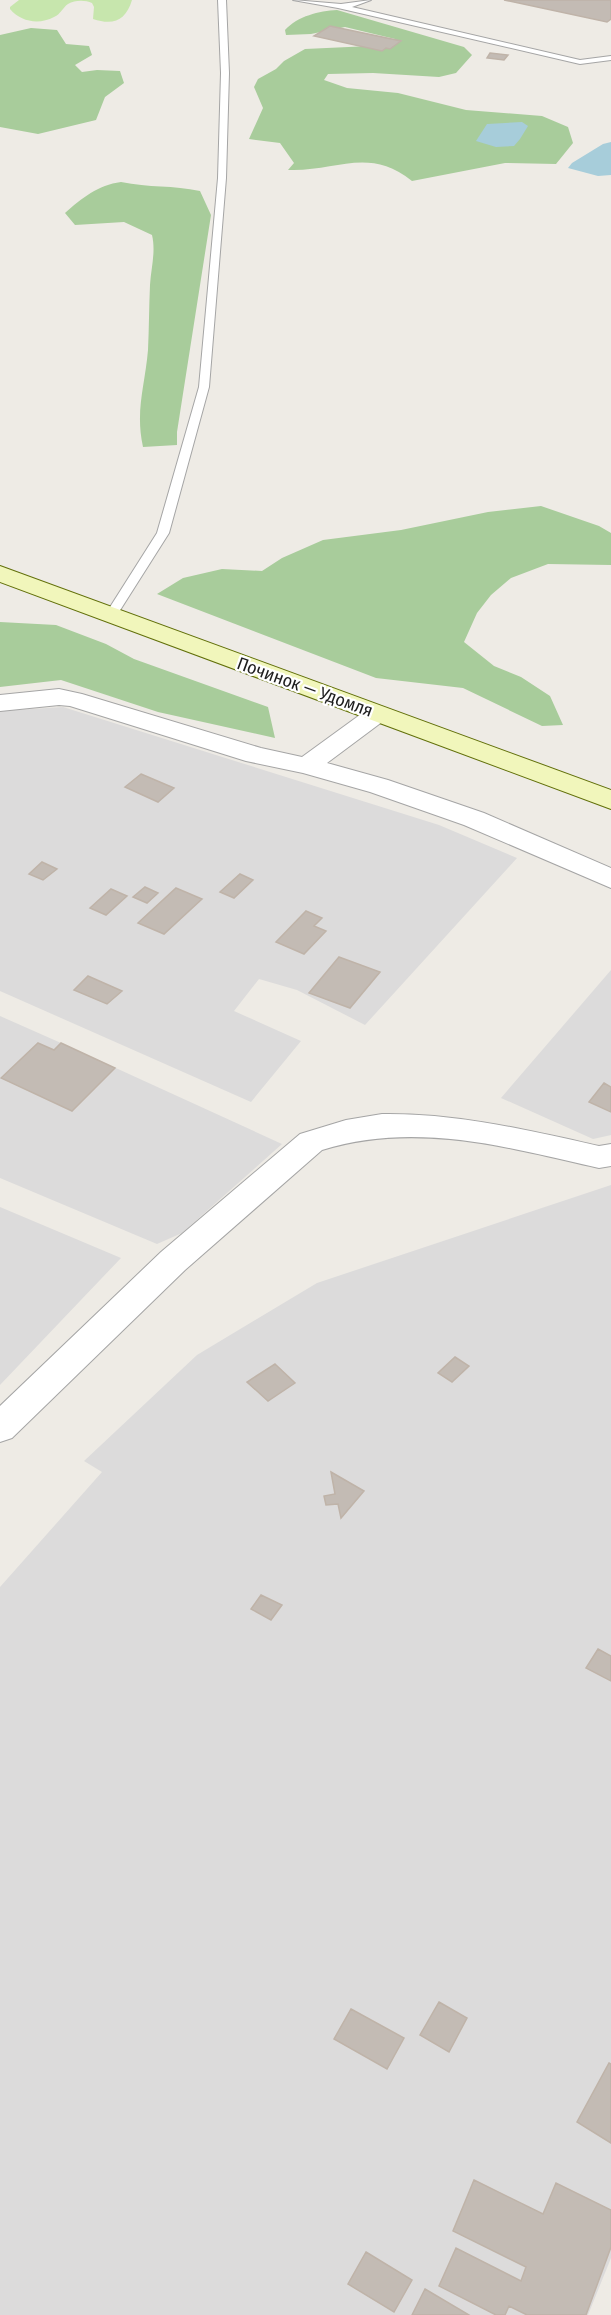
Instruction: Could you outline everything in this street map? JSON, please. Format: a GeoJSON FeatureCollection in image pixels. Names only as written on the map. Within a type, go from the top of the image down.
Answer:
{"type":"FeatureCollection","features":[{"type":"Feature","properties":{"kind":"main road","name":"Починок — Удомля"},"geometry":{"type":"LineString","coordinates":[[0,573],[611,800]]}},
{"type":"Feature","properties":{"kind":"street"},"geometry":{"type":"LineString","coordinates":[[0,703],[58,697],[73,699],[255,755],[307,766],[379,786],[474,819],[611,879]]}},
{"type":"Feature","properties":{"kind":"street"},"geometry":{"type":"LineString","coordinates":[[307,766],[376,714]]}},
{"type":"Feature","properties":{"kind":"street"},"geometry":{"type":"LineString","coordinates":[[0,1428],[173,1261],[311,1142],[335,1132],[363,1126],[404,1124],[487,1133],[599,1157],[611,1155]]}},
{"type":"Feature","properties":{"kind":"lane"},"geometry":{"type":"LineString","coordinates":[[111,615],[163,533],[204,387],[222,178],[225,73],[222,0]]}},
{"type":"Feature","properties":{"kind":"lane"},"geometry":{"type":"LineString","coordinates":[[297,0],[341,7],[580,62],[611,58]]}},
{"type":"Feature","properties":{"kind":"lane"},"geometry":{"type":"LineString","coordinates":[[341,7],[354,6],[367,0]]}},
{"type":"Feature","properties":{"kind":"shaded area"},"geometry":{"type":"Polygon","coordinates":[[[63,707],[439,825],[517,858],[365,1025],[297,990],[259,979],[234,1011],[301,1041],[251,1102],[0,991],[0,711],[63,707]]]}},
{"type":"Feature","properties":{"kind":"shaded area"},"geometry":{"type":"Polygon","coordinates":[[[611,970],[611,1135],[593,1139],[501,1098],[611,970]]]}},
{"type":"Feature","properties":{"kind":"shaded area"},"geometry":{"type":"Polygon","coordinates":[[[0,1016],[282,1144],[182,1233],[157,1244],[0,1178],[0,1016]]]}},
{"type":"Feature","properties":{"kind":"shaded area"},"geometry":{"type":"Polygon","coordinates":[[[611,1185],[611,2258],[588,2315],[0,2315],[0,1587],[102,1472],[84,1461],[197,1355],[317,1283],[611,1185]]]}},
{"type":"Feature","properties":{"kind":"shaded area"},"geometry":{"type":"Polygon","coordinates":[[[0,1207],[121,1258],[0,1385],[0,1207]]]}},
{"type":"Feature","properties":{"kind":"green space"},"geometry":{"type":"Polygon","coordinates":[[[19,0],[132,0],[123,17],[107,22],[93,19],[94,7],[92,3],[86,1],[68,4],[54,17],[42,21],[30,21],[19,17],[10,9],[19,0]]]}},
{"type":"Feature","properties":{"kind":"green space"},"geometry":{"type":"Polygon","coordinates":[[[337,10],[464,47],[472,55],[456,73],[439,77],[373,73],[328,74],[324,80],[347,88],[398,93],[466,110],[542,116],[568,127],[573,143],[556,164],[505,163],[412,181],[381,165],[366,163],[288,170],[294,163],[280,143],[249,139],[263,108],[254,87],[258,79],[305,49],[392,45],[395,39],[345,27],[311,34],[286,35],[285,30],[302,18],[337,10]]]}},
{"type":"Feature","properties":{"kind":"green space"},"geometry":{"type":"Polygon","coordinates":[[[31,28],[57,30],[66,44],[89,46],[92,55],[75,65],[82,72],[120,71],[124,83],[105,97],[96,120],[38,134],[0,127],[0,35],[31,28]]]}},
{"type":"Feature","properties":{"kind":"green space"},"geometry":{"type":"Polygon","coordinates":[[[121,182],[200,191],[211,215],[177,432],[177,445],[143,447],[141,434],[140,410],[148,350],[152,235],[124,222],[75,225],[65,213],[98,189],[121,182]]]}},
{"type":"Feature","properties":{"kind":"green space"},"geometry":{"type":"Polygon","coordinates":[[[541,506],[599,526],[611,533],[611,565],[548,564],[511,578],[491,595],[477,613],[464,642],[494,666],[521,677],[550,696],[563,725],[542,726],[463,688],[376,678],[157,594],[183,578],[222,569],[262,571],[282,558],[323,540],[401,530],[488,512],[541,506]]]}},
{"type":"Feature","properties":{"kind":"green space"},"geometry":{"type":"Polygon","coordinates":[[[0,622],[56,625],[106,644],[134,659],[268,707],[275,738],[158,712],[61,680],[0,687],[0,622]]]}},
{"type":"Feature","properties":{"kind":"water"},"geometry":{"type":"Polygon","coordinates":[[[522,122],[528,126],[514,146],[496,147],[476,141],[487,124],[522,122]]]}},
{"type":"Feature","properties":{"kind":"water"},"geometry":{"type":"Polygon","coordinates":[[[611,142],[611,175],[598,176],[568,168],[572,163],[603,144],[611,142]]]}},
{"type":"Feature","properties":{"kind":"building"},"geometry":{"type":"Polygon","coordinates":[[[504,0],[611,0],[611,19],[607,22],[504,0]]]}},
{"type":"Feature","properties":{"kind":"building"},"geometry":{"type":"Polygon","coordinates":[[[330,26],[401,41],[390,49],[386,48],[382,51],[314,36],[330,26]]]}},
{"type":"Feature","properties":{"kind":"building"},"geometry":{"type":"Polygon","coordinates":[[[490,53],[508,55],[504,60],[487,58],[490,53]]]}},
{"type":"Feature","properties":{"kind":"building"},"geometry":{"type":"Polygon","coordinates":[[[141,774],[174,788],[158,802],[125,787],[141,774]]]}},
{"type":"Feature","properties":{"kind":"building"},"geometry":{"type":"Polygon","coordinates":[[[42,862],[57,869],[43,880],[29,874],[42,862]]]}},
{"type":"Feature","properties":{"kind":"building"},"geometry":{"type":"Polygon","coordinates":[[[240,874],[253,880],[234,898],[220,892],[240,874]]]}},
{"type":"Feature","properties":{"kind":"building"},"geometry":{"type":"Polygon","coordinates":[[[145,887],[158,893],[147,903],[133,897],[145,887]]]}},
{"type":"Feature","properties":{"kind":"building"},"geometry":{"type":"Polygon","coordinates":[[[176,888],[202,899],[164,934],[138,923],[176,888]]]}},
{"type":"Feature","properties":{"kind":"building"},"geometry":{"type":"Polygon","coordinates":[[[111,889],[127,896],[106,915],[90,908],[111,889]]]}},
{"type":"Feature","properties":{"kind":"building"},"geometry":{"type":"Polygon","coordinates":[[[306,911],[322,918],[314,926],[326,931],[304,954],[276,942],[306,911]]]}},
{"type":"Feature","properties":{"kind":"building"},"geometry":{"type":"Polygon","coordinates":[[[339,957],[380,972],[350,1008],[309,993],[339,957]]]}},
{"type":"Feature","properties":{"kind":"building"},"geometry":{"type":"Polygon","coordinates":[[[88,976],[122,991],[107,1004],[74,990],[88,976]]]}},
{"type":"Feature","properties":{"kind":"building"},"geometry":{"type":"Polygon","coordinates":[[[38,1043],[54,1050],[61,1043],[115,1068],[72,1111],[1,1078],[38,1043]]]}},
{"type":"Feature","properties":{"kind":"building"},"geometry":{"type":"Polygon","coordinates":[[[604,1083],[611,1087],[611,1112],[589,1102],[604,1083]]]}},
{"type":"Feature","properties":{"kind":"building"},"geometry":{"type":"Polygon","coordinates":[[[455,1357],[469,1366],[452,1382],[438,1373],[455,1357]]]}},
{"type":"Feature","properties":{"kind":"building"},"geometry":{"type":"Polygon","coordinates":[[[275,1364],[295,1383],[268,1401],[247,1382],[275,1364]]]}},
{"type":"Feature","properties":{"kind":"building"},"geometry":{"type":"Polygon","coordinates":[[[331,1472],[364,1491],[341,1518],[338,1504],[326,1505],[324,1496],[335,1494],[331,1472]]]}},
{"type":"Feature","properties":{"kind":"building"},"geometry":{"type":"Polygon","coordinates":[[[261,1595],[282,1605],[271,1620],[251,1609],[261,1595]]]}},
{"type":"Feature","properties":{"kind":"building"},"geometry":{"type":"Polygon","coordinates":[[[598,1649],[611,1656],[611,1681],[586,1668],[598,1649]]]}},
{"type":"Feature","properties":{"kind":"building"},"geometry":{"type":"Polygon","coordinates":[[[439,2002],[467,2018],[449,2052],[420,2035],[439,2002]]]}},
{"type":"Feature","properties":{"kind":"building"},"geometry":{"type":"Polygon","coordinates":[[[351,2009],[404,2038],[387,2069],[334,2039],[351,2009]]]}},
{"type":"Feature","properties":{"kind":"building"},"geometry":{"type":"Polygon","coordinates":[[[609,2063],[611,2064],[611,2143],[577,2122],[609,2063]]]}},
{"type":"Feature","properties":{"kind":"building"},"geometry":{"type":"Polygon","coordinates":[[[474,2180],[543,2214],[556,2183],[611,2210],[611,2247],[586,2315],[527,2315],[509,2306],[505,2315],[496,2315],[439,2286],[456,2248],[521,2281],[526,2267],[453,2231],[474,2180]]]}},
{"type":"Feature","properties":{"kind":"building"},"geometry":{"type":"Polygon","coordinates":[[[366,2252],[412,2280],[394,2312],[348,2284],[366,2252]]]}},
{"type":"Feature","properties":{"kind":"building"},"geometry":{"type":"Polygon","coordinates":[[[425,2289],[469,2315],[412,2315],[425,2289]]]}}]}
